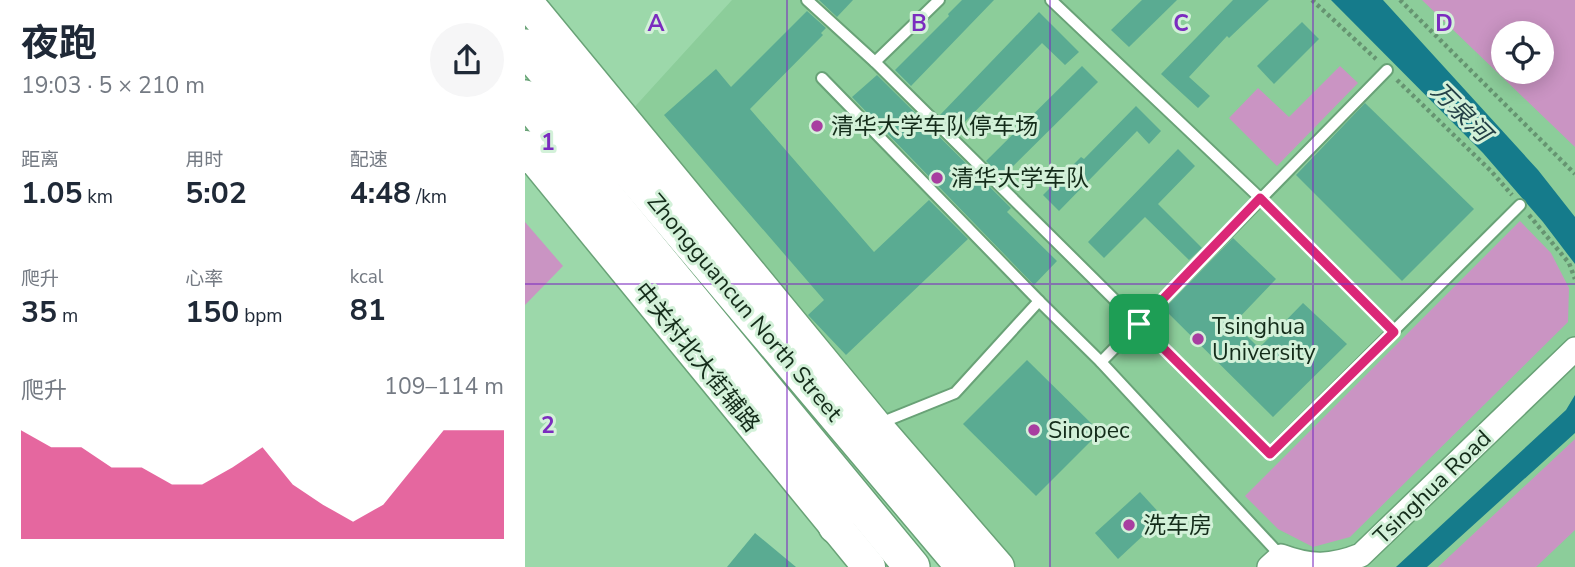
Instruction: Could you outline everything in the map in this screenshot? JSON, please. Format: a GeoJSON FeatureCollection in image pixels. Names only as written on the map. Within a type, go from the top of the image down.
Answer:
{"type":"FeatureCollection","features":[{"type":"Feature","properties":{"kind":"main road","name":"Zhongguancun North Street"},"geometry":{"type":"LineString","coordinates":[[525,47],[964,567]]}},
{"type":"Feature","properties":{"kind":"main road","name":"Zhongguancun North Street"},"geometry":{"type":"LineString","coordinates":[[525,98],[912,567]]}},
{"type":"Feature","properties":{"kind":"main road"},"geometry":{"type":"LineString","coordinates":[[812,447],[836,526]]}},
{"type":"Feature","properties":{"kind":"street"},"geometry":{"type":"LineString","coordinates":[[525,0],[875,425],[998,567]]}},
{"type":"Feature","properties":{"kind":"street","name":"中关村北大街辅路"},"geometry":{"type":"LineString","coordinates":[[525,147],[869,567]]}},
{"type":"Feature","properties":{"kind":"street","name":"Tsinghua Road"},"geometry":{"type":"LineString","coordinates":[[1275,562],[1320,567],[1336,565],[1361,555],[1575,349]]}},
{"type":"Feature","properties":{"kind":"lane"},"geometry":{"type":"LineString","coordinates":[[807,0],[875,62],[1270,454],[1520,205]]}},
{"type":"Feature","properties":{"kind":"lane"},"geometry":{"type":"LineString","coordinates":[[875,62],[939,0]]}},
{"type":"Feature","properties":{"kind":"lane"},"geometry":{"type":"LineString","coordinates":[[1051,0],[1260,198],[1394,332]]}},
{"type":"Feature","properties":{"kind":"lane"},"geometry":{"type":"LineString","coordinates":[[1101,362],[1387,70]]}},
{"type":"Feature","properties":{"kind":"lane"},"geometry":{"type":"LineString","coordinates":[[822,79],[1101,362],[1275,562]]}},
{"type":"Feature","properties":{"kind":"lane"},"geometry":{"type":"LineString","coordinates":[[875,425],[955,393],[1039,301]]}},
{"type":"Feature","properties":{"kind":"path"},"geometry":{"type":"LineString","coordinates":[[1312,0],[1491,171],[1569,263],[1575,279]]}},
{"type":"Feature","properties":{"kind":"path"},"geometry":{"type":"LineString","coordinates":[[1400,0],[1575,173]]}},
{"type":"Feature","properties":{"kind":"shaded area","name":"Tsinghua University"},"geometry":{"type":"Polygon","coordinates":[[[732,0],[1575,0],[1575,567],[1012,567],[630,112],[732,0]]]}},
{"type":"Feature","properties":{"kind":"shaded area"},"geometry":{"type":"Polygon","coordinates":[[[1422,0],[1575,0],[1575,147],[1509,84],[1554,84],[1554,21],[1491,21],[1491,66],[1422,0]]]}},
{"type":"Feature","properties":{"kind":"shaded area"},"geometry":{"type":"Polygon","coordinates":[[[1340,66],[1358,83],[1277,166],[1229,118],[1258,88],[1289,117],[1340,66]]]}},
{"type":"Feature","properties":{"kind":"shaded area"},"geometry":{"type":"Polygon","coordinates":[[[1520,221],[1551,253],[1569,288],[1568,322],[1350,537],[1313,547],[1278,529],[1245,496],[1520,221]]]}},
{"type":"Feature","properties":{"kind":"shaded area"},"geometry":{"type":"Polygon","coordinates":[[[525,222],[563,266],[525,305],[525,222]]]}},
{"type":"Feature","properties":{"kind":"shaded area"},"geometry":{"type":"Polygon","coordinates":[[[1575,439],[1575,530],[1536,567],[1438,567],[1575,439]]]}},
{"type":"Feature","properties":{"kind":"water","name":"万泉河"},"geometry":{"type":"Polygon","coordinates":[[[1331,0],[1383,0],[1538,170],[1575,217],[1575,264],[1543,222],[1483,153],[1331,0]]]}},
{"type":"Feature","properties":{"kind":"water"},"geometry":{"type":"Polygon","coordinates":[[[1575,395],[1575,433],[1427,567],[1396,567],[1566,410],[1575,395]]]}},
{"type":"Feature","properties":{"kind":"building"},"geometry":{"type":"Polygon","coordinates":[[[819,0],[853,0],[837,17],[819,0]]]}},
{"type":"Feature","properties":{"kind":"building"},"geometry":{"type":"Polygon","coordinates":[[[962,0],[994,0],[911,86],[895,70],[962,0]]]}},
{"type":"Feature","properties":{"kind":"building"},"geometry":{"type":"Polygon","coordinates":[[[1142,0],[1177,0],[1129,47],[1111,30],[1142,0]]]}},
{"type":"Feature","properties":{"kind":"building"},"geometry":{"type":"Polygon","coordinates":[[[1233,0],[1269,0],[1229,38],[1227,36],[1189,77],[1210,96],[1198,108],[1161,74],[1233,0]]]}},
{"type":"Feature","properties":{"kind":"building"},"geometry":{"type":"Polygon","coordinates":[[[807,11],[826,28],[821,33],[823,35],[750,109],[874,252],[929,200],[968,239],[846,355],[808,315],[824,300],[664,115],[716,69],[731,87],[807,11]]]}},
{"type":"Feature","properties":{"kind":"building"},"geometry":{"type":"Polygon","coordinates":[[[1039,12],[1079,52],[1065,65],[1042,43],[956,131],[940,115],[1039,12]]]}},
{"type":"Feature","properties":{"kind":"building"},"geometry":{"type":"Polygon","coordinates":[[[1302,22],[1319,39],[1274,84],[1257,66],[1302,22]]]}},
{"type":"Feature","properties":{"kind":"building"},"geometry":{"type":"Polygon","coordinates":[[[1082,66],[1098,82],[1002,177],[986,161],[1082,66]]]}},
{"type":"Feature","properties":{"kind":"building"},"geometry":{"type":"Polygon","coordinates":[[[877,75],[1011,208],[1007,212],[1057,261],[1034,285],[852,97],[877,75]]]}},
{"type":"Feature","properties":{"kind":"building"},"geometry":{"type":"Polygon","coordinates":[[[1365,103],[1474,209],[1402,281],[1296,175],[1365,103]]]}},
{"type":"Feature","properties":{"kind":"building"},"geometry":{"type":"Polygon","coordinates":[[[1136,106],[1161,131],[1149,144],[1137,131],[1059,211],[1043,195],[1081,157],[1084,159],[1136,106]]]}},
{"type":"Feature","properties":{"kind":"building"},"geometry":{"type":"Polygon","coordinates":[[[1178,149],[1195,166],[1158,204],[1202,248],[1189,260],[1145,217],[1104,258],[1088,242],[1178,149]]]}},
{"type":"Feature","properties":{"kind":"building"},"geometry":{"type":"Polygon","coordinates":[[[1233,238],[1276,279],[1234,323],[1259,348],[1303,303],[1347,344],[1273,417],[1164,309],[1233,238]]]}},
{"type":"Feature","properties":{"kind":"building"},"geometry":{"type":"Polygon","coordinates":[[[1027,360],[1100,432],[1036,496],[963,424],[1027,360]]]}},
{"type":"Feature","properties":{"kind":"building","name":"洗车房"},"geometry":{"type":"Polygon","coordinates":[[[1140,492],[1163,517],[1118,559],[1095,533],[1140,492]]]}},
{"type":"Feature","properties":{"kind":"building"},"geometry":{"type":"Polygon","coordinates":[[[755,533],[796,567],[727,567],[755,533]]]}},
{"type":"Feature","properties":{"kind":"place","name":"清华大学车队停车场"},"geometry":{"type":"Point","coordinates":[817,126]}},
{"type":"Feature","properties":{"kind":"place","name":"清华大学车队"},"geometry":{"type":"Point","coordinates":[937,178]}},
{"type":"Feature","properties":{"kind":"place","name":"Tsinghua University"},"geometry":{"type":"Point","coordinates":[1198,339]}},
{"type":"Feature","properties":{"kind":"place","name":"Sinopec"},"geometry":{"type":"Point","coordinates":[1034,430]}},
{"type":"Feature","properties":{"kind":"place","name":"洗车房"},"geometry":{"type":"Point","coordinates":[1129,525]}},
{"type":"Feature","properties":{"kind":"route"},"geometry":{"type":"LineString","coordinates":[[1260,198],[1394,332],[1270,454],[1139,324],[1260,198]]}}]}
